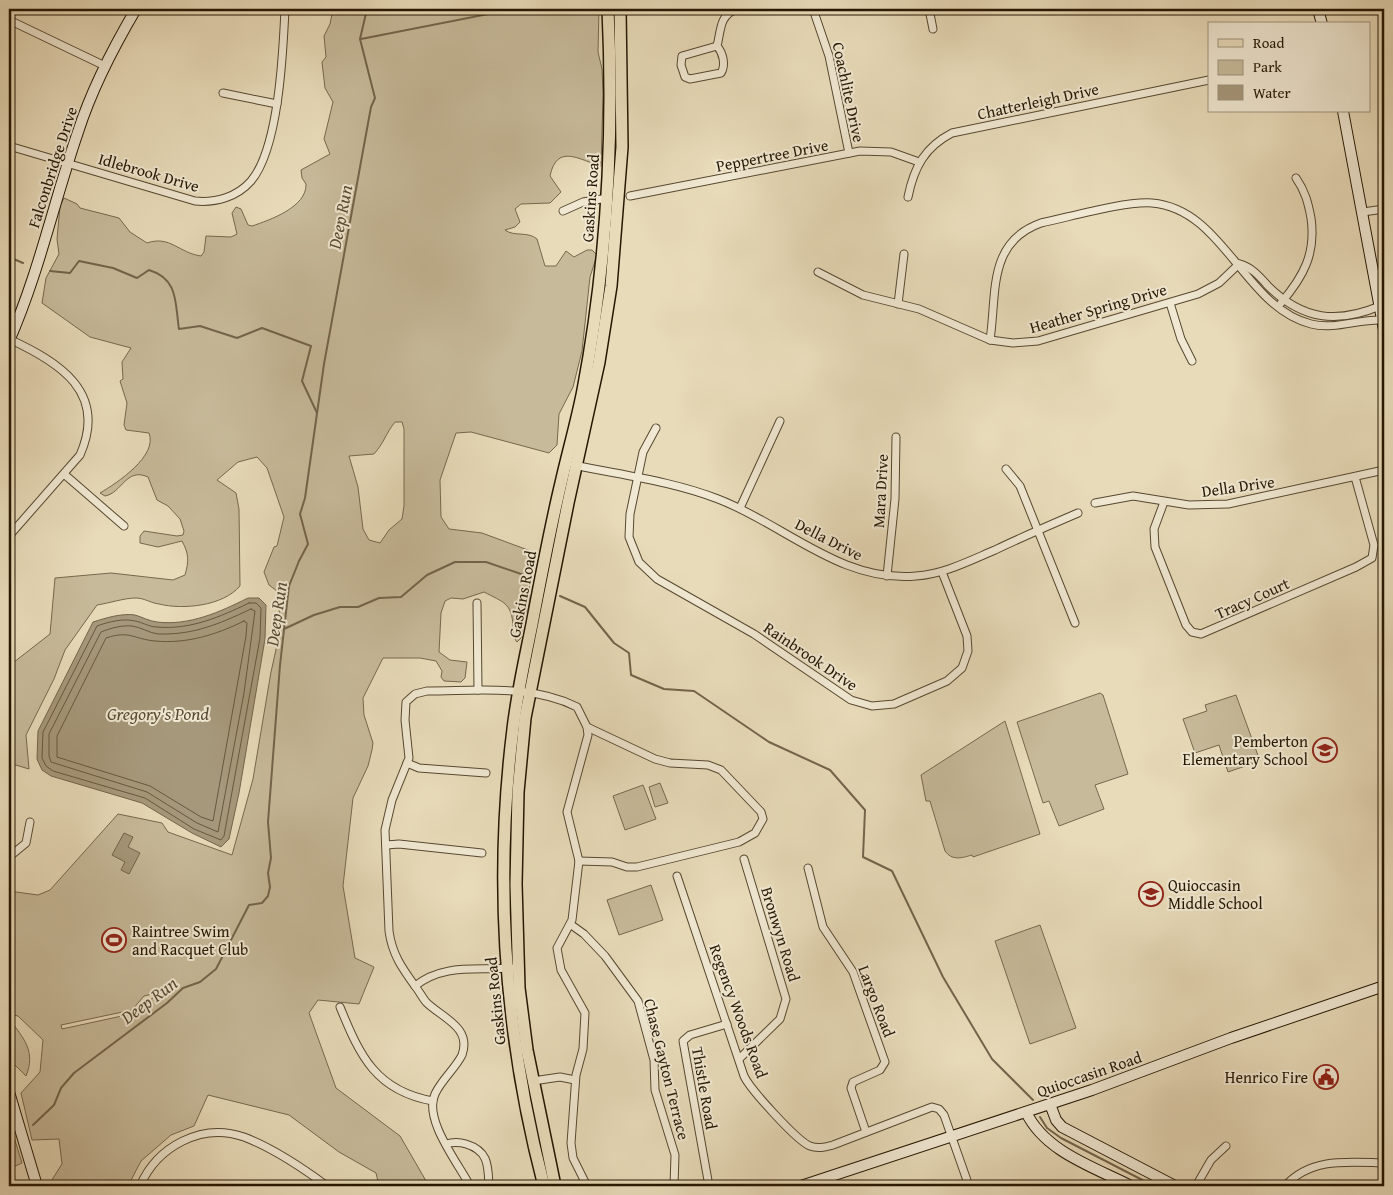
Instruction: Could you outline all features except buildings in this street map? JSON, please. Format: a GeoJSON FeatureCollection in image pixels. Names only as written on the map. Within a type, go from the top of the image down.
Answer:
{"type":"FeatureCollection","features":[{"type":"Feature","properties":{"kind":"main road","name":"Gaskins Road"},"geometry":{"type":"LineString","coordinates":[[608,9],[611,124],[619,197]]}},
{"type":"Feature","properties":{"kind":"main road","name":"Gaskins Road"},"geometry":{"type":"LineString","coordinates":[[544,1186],[518,1065],[513,967],[520,757],[525,692],[572,464],[608,306],[619,197],[623,100],[620,9]]}},
{"type":"Feature","properties":{"kind":"main road","name":"Gaskins Road"},"geometry":{"type":"LineString","coordinates":[[513,967],[533,1081],[555,1186]]}},
{"type":"Feature","properties":{"kind":"street","name":"Falconbridge Drive"},"geometry":{"type":"LineString","coordinates":[[9,340],[32,280],[87,105],[105,66],[136,9]]}},
{"type":"Feature","properties":{"kind":"street","name":"Idlebrook Drive"},"geometry":{"type":"LineString","coordinates":[[9,146],[196,201],[219,200],[244,188],[258,170],[277,104],[285,9]]}},
{"type":"Feature","properties":{"kind":"street"},"geometry":{"type":"LineString","coordinates":[[716,46],[724,18],[736,9]]}},
{"type":"Feature","properties":{"kind":"street","name":"Coachlite Drive"},"geometry":{"type":"LineString","coordinates":[[813,9],[829,56],[849,153]]}},
{"type":"Feature","properties":{"kind":"street"},"geometry":{"type":"LineString","coordinates":[[929,9],[933,29]]}},
{"type":"Feature","properties":{"kind":"street"},"geometry":{"type":"LineString","coordinates":[[1318,9],[1321,22]]}},
{"type":"Feature","properties":{"kind":"street"},"geometry":{"type":"LineString","coordinates":[[9,20],[105,66]]}},
{"type":"Feature","properties":{"kind":"street"},"geometry":{"type":"LineString","coordinates":[[716,46],[722,53],[724,67],[721,73],[690,79],[685,77],[681,65],[682,56],[716,46]]}},
{"type":"Feature","properties":{"kind":"street","name":"Chatterleigh Drive"},"geometry":{"type":"LineString","coordinates":[[908,197],[919,162],[938,141],[961,131],[1208,80]]}},
{"type":"Feature","properties":{"kind":"street"},"geometry":{"type":"LineString","coordinates":[[223,93],[277,104]]}},
{"type":"Feature","properties":{"kind":"street"},"geometry":{"type":"LineString","coordinates":[[990,340],[996,275],[1001,256],[1020,233],[1041,223],[1137,204],[1163,204],[1177,209],[1194,219],[1239,264],[1243,274],[1278,307],[1300,320],[1324,326],[1383,325],[1343,112]]}},
{"type":"Feature","properties":{"kind":"street","name":"Peppertree Drive"},"geometry":{"type":"LineString","coordinates":[[563,211],[583,202],[619,197],[849,153],[882,151],[919,162]]}},
{"type":"Feature","properties":{"kind":"street"},"geometry":{"type":"LineString","coordinates":[[1278,307],[1303,275],[1312,249],[1312,227],[1307,200],[1296,178]]}},
{"type":"Feature","properties":{"kind":"street"},"geometry":{"type":"LineString","coordinates":[[1363,212],[1384,209]]}},
{"type":"Feature","properties":{"kind":"street"},"geometry":{"type":"LineString","coordinates":[[898,304],[904,254]]}},
{"type":"Feature","properties":{"kind":"street"},"geometry":{"type":"LineString","coordinates":[[1239,264],[1251,268],[1284,300],[1304,312],[1329,317],[1367,311],[1380,306]]}},
{"type":"Feature","properties":{"kind":"street","name":"Heather Spring Drive"},"geometry":{"type":"LineString","coordinates":[[818,272],[863,295],[920,309],[990,340],[1013,343],[1038,341],[1170,303],[1208,290],[1219,284],[1239,264]]}},
{"type":"Feature","properties":{"kind":"street"},"geometry":{"type":"LineString","coordinates":[[1170,303],[1181,339],[1192,361]]}},
{"type":"Feature","properties":{"kind":"street"},"geometry":{"type":"LineString","coordinates":[[9,340],[55,363],[71,379],[82,398],[88,417],[86,441],[80,455],[9,536]]}},
{"type":"Feature","properties":{"kind":"street"},"geometry":{"type":"LineString","coordinates":[[740,508],[780,421]]}},
{"type":"Feature","properties":{"kind":"street","name":"Rainbrook Drive"},"geometry":{"type":"LineString","coordinates":[[656,428],[646,444],[629,527],[633,550],[644,569],[657,579],[761,638],[821,682],[857,702],[872,706],[894,704],[947,681],[962,668],[968,651],[967,636],[942,572]]}},
{"type":"Feature","properties":{"kind":"street","name":"Mara Drive"},"geometry":{"type":"LineString","coordinates":[[887,576],[895,499],[896,437]]}},
{"type":"Feature","properties":{"kind":"street","name":"Della Drive"},"geometry":{"type":"LineString","coordinates":[[572,464],[698,492],[740,508],[844,565],[860,572],[887,576],[917,576],[942,572],[1078,512]]}},
{"type":"Feature","properties":{"kind":"street"},"geometry":{"type":"LineString","coordinates":[[1006,469],[1017,480],[1075,623]]}},
{"type":"Feature","properties":{"kind":"street","name":"Della Drive"},"geometry":{"type":"LineString","coordinates":[[1095,503],[1128,496],[1198,506],[1228,504],[1384,470]]}},
{"type":"Feature","properties":{"kind":"street"},"geometry":{"type":"LineString","coordinates":[[64,474],[124,526]]}},
{"type":"Feature","properties":{"kind":"street","name":"Tracy Court"},"geometry":{"type":"LineString","coordinates":[[1164,502],[1154,530],[1155,547],[1186,625],[1192,632],[1201,634],[1356,567],[1372,558],[1374,545],[1356,477]]}},
{"type":"Feature","properties":{"kind":"street"},"geometry":{"type":"LineString","coordinates":[[477,603],[478,690]]}},
{"type":"Feature","properties":{"kind":"street"},"geometry":{"type":"LineString","coordinates":[[470,1186],[438,1129],[433,1101],[440,1086],[459,1061],[464,1050],[460,1030],[454,1022],[427,1002],[401,968],[390,942],[386,845],[388,812],[409,758],[405,720],[406,702],[419,692],[478,690],[525,692],[564,700],[577,708],[587,727],[588,735],[567,812],[579,861],[570,924],[558,943],[557,958],[564,977],[581,1002],[585,1013],[583,1049],[576,1080],[571,1143],[573,1158],[587,1186]]}},
{"type":"Feature","properties":{"kind":"street"},"geometry":{"type":"LineString","coordinates":[[579,861],[612,862],[627,868],[636,867],[739,842],[755,833],[763,819],[761,812],[721,770],[708,765],[670,763],[655,759],[587,727]]}},
{"type":"Feature","properties":{"kind":"street"},"geometry":{"type":"LineString","coordinates":[[407,763],[419,768],[486,774]]}},
{"type":"Feature","properties":{"kind":"street"},"geometry":{"type":"LineString","coordinates":[[9,857],[26,843],[30,822]]}},
{"type":"Feature","properties":{"kind":"street"},"geometry":{"type":"LineString","coordinates":[[386,845],[399,844],[482,853]]}},
{"type":"Feature","properties":{"kind":"street","name":"Bronwyn Road"},"geometry":{"type":"LineString","coordinates":[[739,1059],[780,1019],[786,999],[744,859]]}},
{"type":"Feature","properties":{"kind":"street","name":"Largo Road"},"geometry":{"type":"LineString","coordinates":[[808,868],[823,926],[853,972],[885,1062],[880,1070],[853,1082],[852,1088],[866,1132]]}},
{"type":"Feature","properties":{"kind":"street","name":"Regency Woods Road"},"geometry":{"type":"LineString","coordinates":[[677,876],[750,1088],[800,1139],[809,1146],[823,1148],[934,1107],[942,1111],[969,1186]]}},
{"type":"Feature","properties":{"kind":"street","name":"Chase Gayton Terrace"},"geometry":{"type":"LineString","coordinates":[[570,924],[584,934],[605,956],[638,1002],[654,1060],[655,1090],[675,1155],[674,1186]]}},
{"type":"Feature","properties":{"kind":"street"},"geometry":{"type":"LineString","coordinates":[[415,986],[430,976],[444,970],[513,967]]}},
{"type":"Feature","properties":{"kind":"street","name":"Quioccasin Road"},"geometry":{"type":"LineString","coordinates":[[801,1186],[826,1182],[1384,986]]}},
{"type":"Feature","properties":{"kind":"street"},"geometry":{"type":"LineString","coordinates":[[340,1007],[359,1052],[377,1074],[411,1096],[433,1101]]}},
{"type":"Feature","properties":{"kind":"street","name":"Thistle Road"},"geometry":{"type":"LineString","coordinates":[[709,1186],[683,1041],[690,1035],[727,1024]]}},
{"type":"Feature","properties":{"kind":"street"},"geometry":{"type":"LineString","coordinates":[[533,1081],[560,1077],[576,1080]]}},
{"type":"Feature","properties":{"kind":"street"},"geometry":{"type":"LineString","coordinates":[[9,1092],[37,1186]]}},
{"type":"Feature","properties":{"kind":"street"},"geometry":{"type":"LineString","coordinates":[[1050,1104],[1056,1120],[1062,1127],[1175,1186]]}},
{"type":"Feature","properties":{"kind":"street"},"geometry":{"type":"LineString","coordinates":[[1026,1112],[1036,1129],[1049,1142],[1131,1186]]}},
{"type":"Feature","properties":{"kind":"street"},"geometry":{"type":"LineString","coordinates":[[140,1186],[155,1160],[168,1148],[194,1136],[218,1133],[243,1137],[259,1144],[326,1186]]}},
{"type":"Feature","properties":{"kind":"street"},"geometry":{"type":"LineString","coordinates":[[446,1144],[452,1142],[464,1144],[482,1152],[487,1159],[490,1186]]}},
{"type":"Feature","properties":{"kind":"street"},"geometry":{"type":"LineString","coordinates":[[1196,1186],[1211,1160],[1226,1146]]}},
{"type":"Feature","properties":{"kind":"street"},"geometry":{"type":"LineString","coordinates":[[1285,1186],[1299,1173],[1315,1165],[1384,1163]]}},
{"type":"Feature","properties":{"kind":"street"},"geometry":{"type":"LineString","coordinates":[[30,1164],[31,1186]]}},
{"type":"Feature","properties":{"kind":"green space"},"geometry":{"type":"Polygon","coordinates":[[[333,9],[599,9],[598,52],[602,69],[603,94],[601,166],[571,156],[558,159],[553,166],[550,176],[561,192],[550,203],[521,204],[515,209],[520,222],[515,227],[505,230],[529,235],[537,239],[545,266],[556,266],[566,251],[574,257],[587,250],[592,250],[597,255],[590,277],[582,351],[573,387],[559,414],[557,445],[549,453],[471,432],[456,433],[440,480],[441,517],[449,529],[482,533],[536,553],[530,570],[529,606],[523,619],[521,638],[517,642],[514,635],[511,612],[505,604],[484,592],[463,599],[451,598],[445,601],[441,613],[439,652],[450,660],[467,662],[465,678],[461,682],[444,681],[441,677],[442,671],[436,661],[420,658],[383,658],[363,698],[364,715],[373,743],[368,766],[353,798],[343,886],[355,958],[374,967],[359,1004],[318,1000],[309,1013],[336,1088],[400,1136],[429,1186],[379,1186],[376,1173],[339,1152],[289,1115],[208,1095],[194,1126],[171,1135],[141,1161],[128,1186],[48,1186],[62,1164],[59,1139],[32,1140],[21,1093],[40,1072],[43,1040],[18,1016],[9,1014],[9,891],[38,895],[50,890],[118,814],[162,823],[168,832],[232,855],[253,779],[271,672],[281,627],[277,591],[269,585],[264,572],[274,547],[277,546],[284,517],[267,468],[257,457],[238,462],[217,480],[236,493],[239,509],[240,586],[224,598],[202,605],[169,606],[136,598],[97,605],[65,650],[54,679],[26,735],[29,769],[9,763],[9,666],[50,634],[55,578],[111,573],[173,580],[185,575],[188,562],[182,541],[158,547],[140,543],[140,536],[144,531],[177,536],[183,535],[184,531],[180,519],[168,506],[157,500],[148,477],[134,475],[111,494],[105,496],[100,493],[125,476],[142,459],[148,451],[149,433],[126,430],[124,425],[127,403],[120,381],[123,379],[122,362],[131,348],[90,337],[42,303],[46,278],[59,254],[57,239],[60,206],[64,198],[77,204],[80,208],[119,218],[130,232],[147,243],[162,241],[201,256],[204,252],[206,236],[231,237],[237,234],[232,213],[236,207],[241,209],[248,225],[252,226],[277,216],[294,206],[305,192],[306,184],[302,178],[301,170],[330,154],[324,139],[333,102],[325,88],[322,62],[326,57],[324,36],[330,24],[333,9]],[[395,422],[374,454],[349,456],[358,487],[363,529],[369,540],[380,543],[389,530],[402,519],[404,506],[404,429],[402,422],[395,422]],[[161,992],[144,996],[132,1010],[61,1025],[62,1029],[131,1014],[161,992]]]}},
{"type":"Feature","properties":{"kind":"green space"},"geometry":{"type":"Polygon","coordinates":[[[1100,693],[1103,695],[1128,774],[1095,785],[1104,809],[1059,826],[1049,801],[1043,803],[1017,722],[1100,693]]]}},
{"type":"Feature","properties":{"kind":"green space"},"geometry":{"type":"Polygon","coordinates":[[[1236,695],[1260,761],[1228,772],[1219,745],[1195,753],[1183,719],[1207,711],[1205,705],[1236,695]]]}},
{"type":"Feature","properties":{"kind":"green space"},"geometry":{"type":"Polygon","coordinates":[[[1005,721],[1040,834],[973,857],[972,855],[961,858],[951,856],[945,851],[930,801],[926,801],[921,775],[1005,721]]]}},
{"type":"Feature","properties":{"kind":"green space"},"geometry":{"type":"Polygon","coordinates":[[[660,783],[668,803],[655,807],[649,787],[660,783]]]}},
{"type":"Feature","properties":{"kind":"green space"},"geometry":{"type":"Polygon","coordinates":[[[643,785],[656,819],[625,830],[613,796],[643,785]]]}},
{"type":"Feature","properties":{"kind":"green space"},"geometry":{"type":"Polygon","coordinates":[[[651,885],[663,920],[619,935],[607,900],[651,885]]]}},
{"type":"Feature","properties":{"kind":"green space"},"geometry":{"type":"Polygon","coordinates":[[[1040,925],[1076,1028],[1030,1044],[995,941],[1040,925]]]}},
{"type":"Feature","properties":{"kind":"green space"},"geometry":{"type":"Polygon","coordinates":[[[9,1019],[24,1039],[29,1052],[30,1060],[26,1076],[9,1059],[9,1019]]]}},
{"type":"Feature","properties":{"kind":"green space"},"geometry":{"type":"Polygon","coordinates":[[[9,1121],[22,1163],[9,1169],[9,1121]]]}},
{"type":"Feature","properties":{"kind":"water","name":"Gregory's Pond"},"geometry":{"type":"Polygon","coordinates":[[[248,598],[259,598],[266,605],[265,639],[239,793],[229,839],[221,847],[192,833],[142,803],[51,776],[42,770],[37,759],[38,731],[93,622],[114,616],[135,615],[157,622],[181,622],[204,617],[248,598]]]}},
{"type":"Feature","properties":{"kind":"water"},"geometry":{"type":"Polygon","coordinates":[[[124,833],[133,837],[128,847],[140,853],[129,874],[121,870],[125,862],[112,855],[124,833]]]}},
{"type":"Feature","properties":{"kind":"waterway","name":"Deep Run"},"geometry":{"type":"LineString","coordinates":[[33,1125],[54,1105],[61,1088],[74,1073],[167,1003],[183,988],[200,982],[216,969],[249,905],[262,903],[268,896],[270,887],[268,873],[271,858],[268,822],[280,665],[289,586],[308,544],[300,514],[305,498],[324,364],[371,107],[375,98],[360,39],[367,9]]}},
{"type":"Feature","properties":{"kind":"waterway"},"geometry":{"type":"LineString","coordinates":[[361,39],[514,9]]}},
{"type":"Feature","properties":{"kind":"waterway"},"geometry":{"type":"LineString","coordinates":[[9,257],[23,263]]}},
{"type":"Feature","properties":{"kind":"waterway"},"geometry":{"type":"LineString","coordinates":[[50,271],[70,273],[79,261],[113,268],[137,278],[149,270],[159,274],[171,286],[176,302],[179,329],[200,326],[237,338],[262,328],[311,346],[302,381],[317,413]]}},
{"type":"Feature","properties":{"kind":"waterway"},"geometry":{"type":"LineString","coordinates":[[284,629],[314,615],[340,607],[358,607],[379,598],[401,597],[427,575],[455,562],[486,562],[527,576]]}},
{"type":"Feature","properties":{"kind":"waterway"},"geometry":{"type":"LineString","coordinates":[[560,596],[585,607],[614,643],[629,653],[631,675],[664,689],[694,691],[769,742],[830,770],[865,810],[863,857],[892,871],[943,977],[992,1059],[1033,1100]]}},
{"type":"Feature","properties":{"kind":"waterway"},"geometry":{"type":"LineString","coordinates":[[1040,1117],[1047,1128],[1061,1138],[1154,1186]]}},
{"type":"Feature","properties":{"kind":"place","name":"Pemberton Elementary School"},"geometry":{"type":"Point","coordinates":[1325,750]}},
{"type":"Feature","properties":{"kind":"place","name":"Quioccasin Middle School"},"geometry":{"type":"Point","coordinates":[1151,894]}},
{"type":"Feature","properties":{"kind":"place","name":"Raintree Swim and Racquet Club"},"geometry":{"type":"Point","coordinates":[114,940]}},
{"type":"Feature","properties":{"kind":"place","name":"Henrico Fire"},"geometry":{"type":"Point","coordinates":[1326,1077]}}]}
